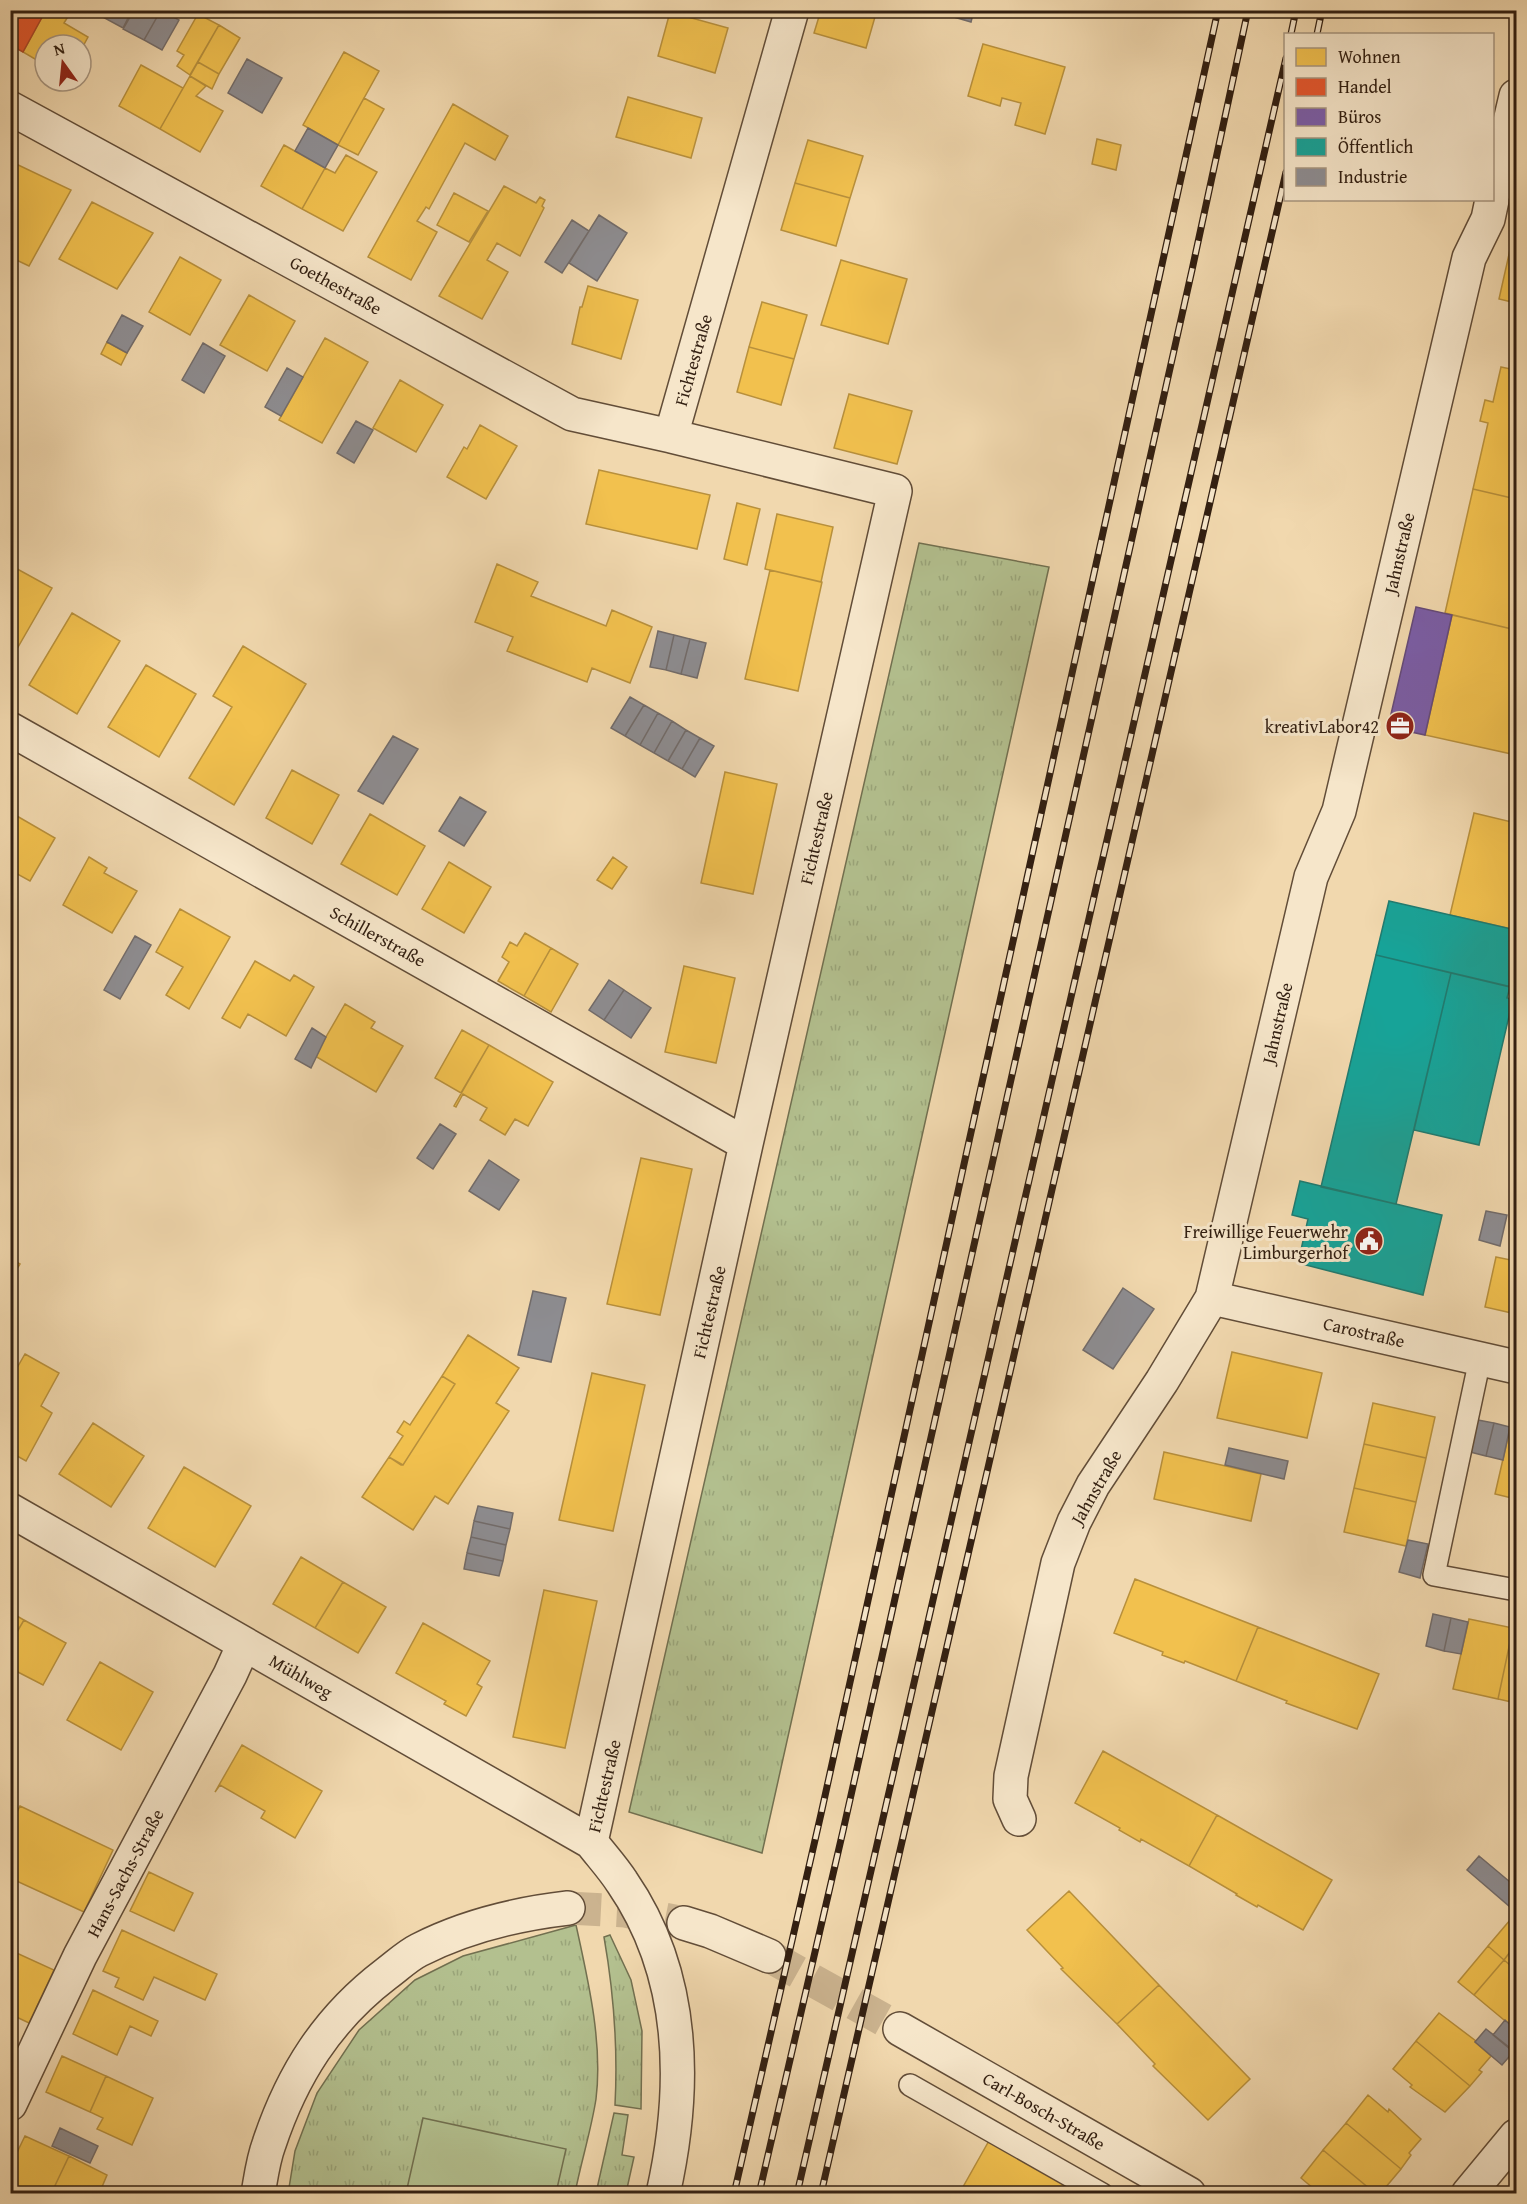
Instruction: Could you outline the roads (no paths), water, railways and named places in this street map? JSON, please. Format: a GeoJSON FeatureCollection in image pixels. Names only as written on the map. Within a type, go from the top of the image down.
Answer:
{"type":"FeatureCollection","features":[{"type":"Feature","properties":{"kind":"street","name":"Fichtestraße"},"geometry":{"type":"LineString","coordinates":[[591,1842],[746,1144],[895,491],[671,436],[792,10]]}},
{"type":"Feature","properties":{"kind":"street","name":"Jahnstraße"},"geometry":{"type":"LineString","coordinates":[[1494,190],[1516,96]]}},
{"type":"Feature","properties":{"kind":"street","name":"Goethestraße"},"geometry":{"type":"LineString","coordinates":[[10,108],[572,414],[671,436]]}},
{"type":"Feature","properties":{"kind":"street","name":"Jahnstraße"},"geometry":{"type":"LineString","coordinates":[[1019,1819],[1010,1799],[1011,1776],[1059,1563],[1074,1522],[1093,1485],[1162,1381],[1212,1298],[1311,877],[1339,811],[1469,258],[1488,219],[1492,201]]}},
{"type":"Feature","properties":{"kind":"street","name":"Schillerstraße"},"geometry":{"type":"LineString","coordinates":[[10,729],[746,1144]]}},
{"type":"Feature","properties":{"kind":"street","name":"Carostraße"},"geometry":{"type":"LineString","coordinates":[[1212,1298],[1516,1367]]}},
{"type":"Feature","properties":{"kind":"street","name":"Mühlweg"},"geometry":{"type":"LineString","coordinates":[[10,1510],[591,1842]]}},
{"type":"Feature","properties":{"kind":"street","name":"Hans-Sachs-Straße"},"geometry":{"type":"LineString","coordinates":[[10,2104],[80,1956],[230,1675],[244,1644]]}},
{"type":"Feature","properties":{"kind":"street"},"geometry":{"type":"LineString","coordinates":[[591,1842],[623,1882],[652,1936],[669,1985],[678,2043],[677,2103],[663,2193]]}},
{"type":"Feature","properties":{"kind":"street"},"geometry":{"type":"LineString","coordinates":[[258,2193],[268,2146],[292,2085],[326,2031],[370,1986],[417,1951],[472,1927],[526,1913],[568,1908]]}},
{"type":"Feature","properties":{"kind":"street"},"geometry":{"type":"LineString","coordinates":[[684,1923],[710,1931],[769,1956]]}},
{"type":"Feature","properties":{"kind":"street","name":"Carl-Bosch-Straße"},"geometry":{"type":"LineString","coordinates":[[900,2029],[1188,2193]]}},
{"type":"Feature","properties":{"kind":"street"},"geometry":{"type":"LineString","coordinates":[[1468,2193],[1516,2136]]}},
{"type":"Feature","properties":{"kind":"lane"},"geometry":{"type":"LineString","coordinates":[[1480,1359],[1434,1575],[1516,1590]]}},
{"type":"Feature","properties":{"kind":"lane"},"geometry":{"type":"LineString","coordinates":[[910,2085],[1102,2193]]}},
{"type":"Feature","properties":{"kind":"tunnel"},"geometry":{"type":"LineString","coordinates":[[568,1908],[625,1911],[684,1923]]}},
{"type":"Feature","properties":{"kind":"tunnel"},"geometry":{"type":"LineString","coordinates":[[769,1956],[900,2029]]}},
{"type":"Feature","properties":{"kind":"railway"},"geometry":{"type":"LineString","coordinates":[[734,2194],[821,1814],[1218,10]]}},
{"type":"Feature","properties":{"kind":"railway"},"geometry":{"type":"LineString","coordinates":[[759,2194],[843,1831],[1248,10]]}},
{"type":"Feature","properties":{"kind":"railway"},"geometry":{"type":"LineString","coordinates":[[1291,33],[1296,10]]}},
{"type":"Feature","properties":{"kind":"railway"},"geometry":{"type":"LineString","coordinates":[[1317,33],[1322,10]]}},
{"type":"Feature","properties":{"kind":"railway"},"geometry":{"type":"LineString","coordinates":[[797,2194],[1284,67]]}},
{"type":"Feature","properties":{"kind":"railway"},"geometry":{"type":"LineString","coordinates":[[821,2194],[1284,181]]}},
{"type":"Feature","properties":{"kind":"place","name":"kreativLabor42"},"geometry":{"type":"Point","coordinates":[1400,726]}},
{"type":"Feature","properties":{"kind":"place","name":"Freiwillige Feuerwehr Limburgerhof"},"geometry":{"type":"Point","coordinates":[1369,1241]}}]}
